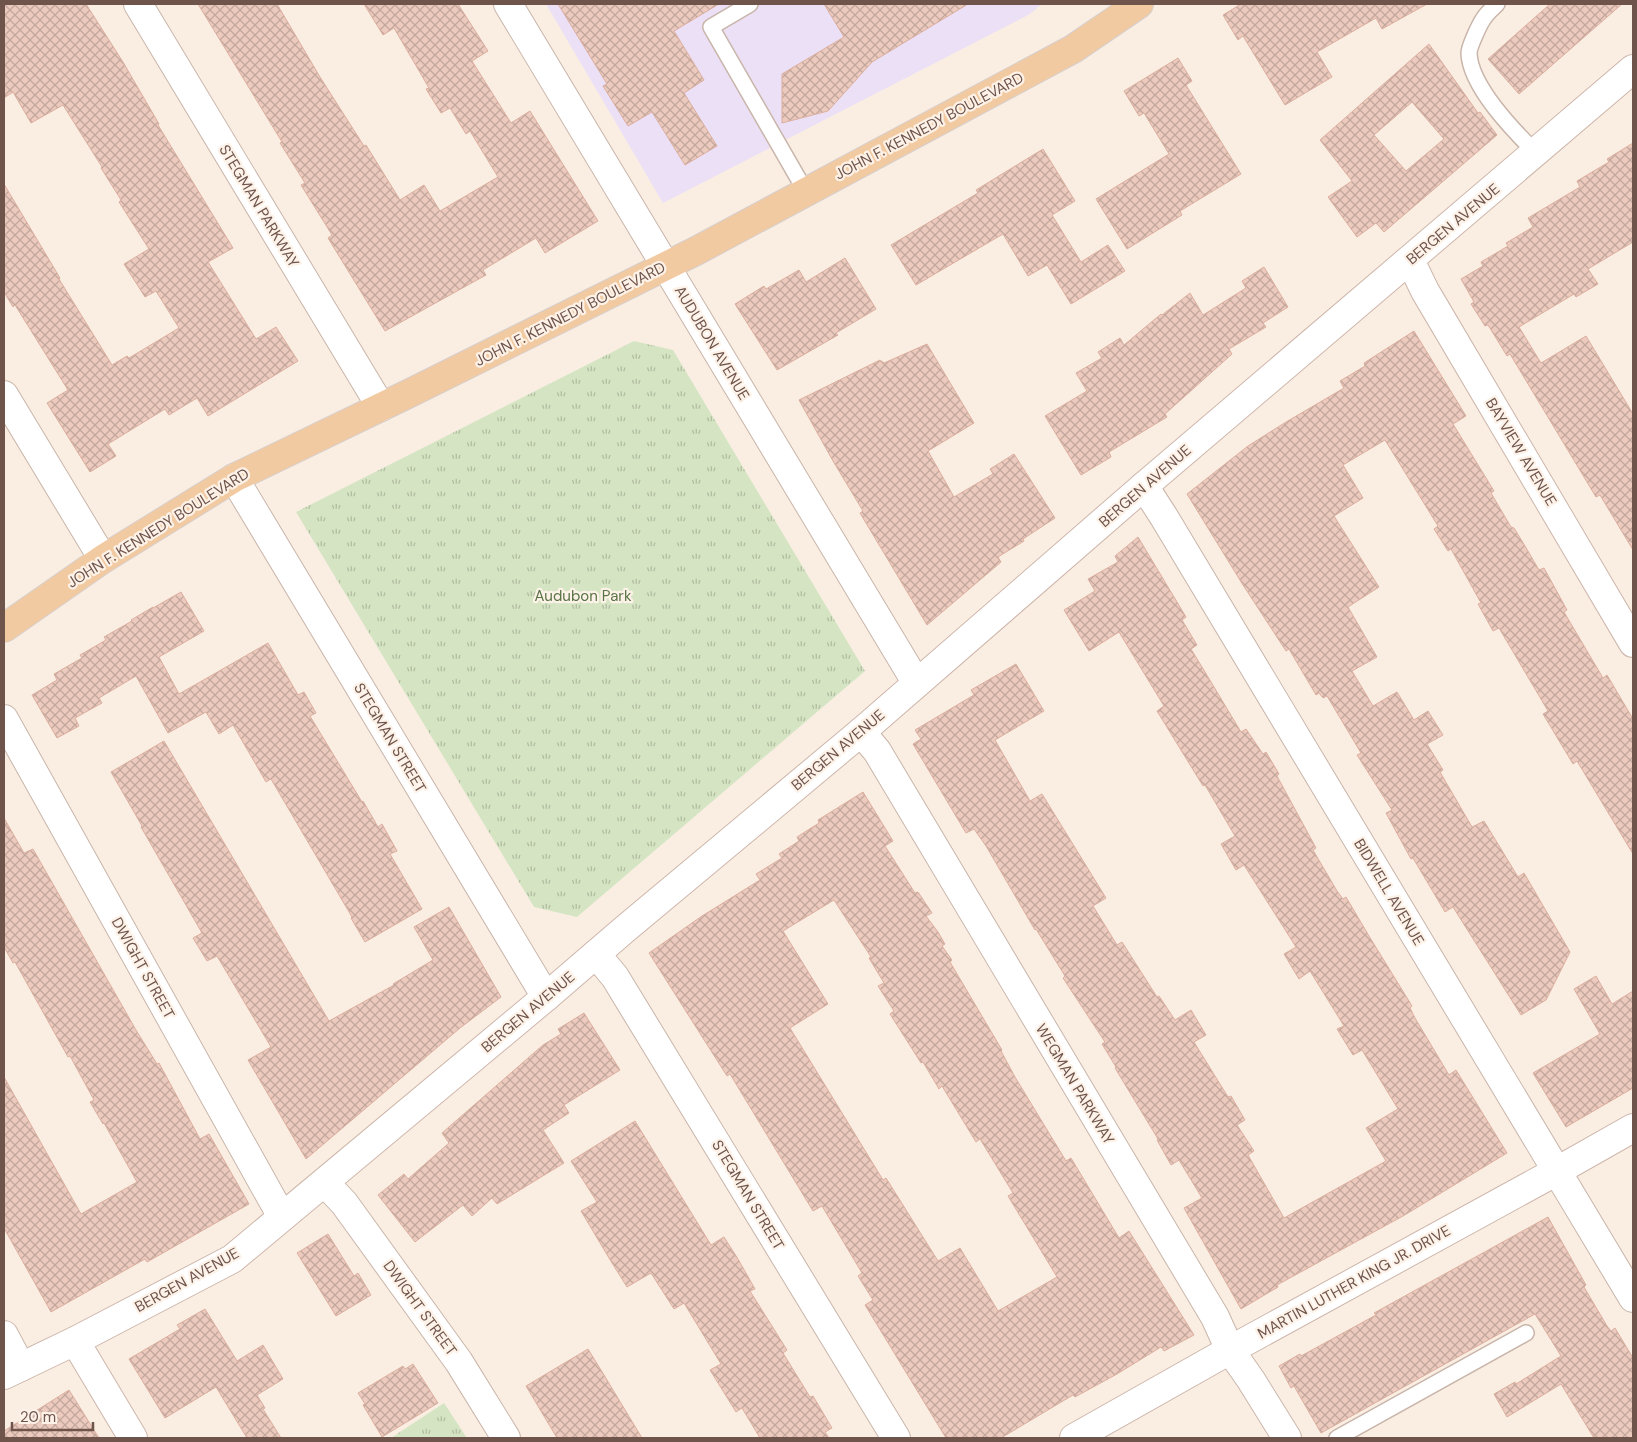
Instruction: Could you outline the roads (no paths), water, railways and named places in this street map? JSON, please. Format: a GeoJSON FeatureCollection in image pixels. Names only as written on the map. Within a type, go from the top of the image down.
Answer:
{"type":"FeatureCollection","features":[{"type":"Feature","properties":{"kind":"main road","name":"JOHN F. KENNEDY BOULEVARD"},"geometry":{"type":"LineString","coordinates":[[4,628],[103,559],[234,478],[666,266],[1073,49],[1139,4]]}},
{"type":"Feature","properties":{"kind":"street","name":"STEGMAN PARKWAY"},"geometry":{"type":"LineString","coordinates":[[138,4],[381,407]]}},
{"type":"Feature","properties":{"kind":"street","name":"AUDUBON AVENUE"},"geometry":{"type":"LineString","coordinates":[[508,4],[916,682]]}},
{"type":"Feature","properties":{"kind":"street","name":"BERGEN AVENUE"},"geometry":{"type":"LineString","coordinates":[[12,1371],[75,1341],[232,1259],[546,998],[861,732],[916,682],[1144,486],[1633,69]]}},
{"type":"Feature","properties":{"kind":"street","name":"BAYVIEW AVENUE"},"geometry":{"type":"LineString","coordinates":[[1410,260],[1430,299],[1633,643]]}},
{"type":"Feature","properties":{"kind":"street"},"geometry":{"type":"LineString","coordinates":[[4,396],[103,559]]}},
{"type":"Feature","properties":{"kind":"street","name":"STEGMAN STREET"},"geometry":{"type":"LineString","coordinates":[[234,478],[546,998]]}},
{"type":"Feature","properties":{"kind":"street","name":"BIDWELL AVENUE"},"geometry":{"type":"LineString","coordinates":[[1144,486],[1164,516],[1633,1298]]}},
{"type":"Feature","properties":{"kind":"street","name":"DWIGHT STREET"},"geometry":{"type":"LineString","coordinates":[[4,719],[282,1217]]}},
{"type":"Feature","properties":{"kind":"street","name":"WEGMAN PARKWAY"},"geometry":{"type":"LineString","coordinates":[[861,732],[882,760],[1215,1317],[1230,1350],[1287,1438]]}},
{"type":"Feature","properties":{"kind":"street","name":"STEGMAN STREET"},"geometry":{"type":"LineString","coordinates":[[596,954],[616,978],[896,1438]]}},
{"type":"Feature","properties":{"kind":"street","name":"MARTIN LUTHER KING JR. DRIVE"},"geometry":{"type":"LineString","coordinates":[[1074,1438],[1633,1128]]}},
{"type":"Feature","properties":{"kind":"street","name":"DWIGHT STREET"},"geometry":{"type":"LineString","coordinates":[[325,1182],[344,1203],[459,1362],[506,1438]]}},
{"type":"Feature","properties":{"kind":"street"},"geometry":{"type":"LineString","coordinates":[[4,1335],[12,1371]]}},
{"type":"Feature","properties":{"kind":"street"},"geometry":{"type":"LineString","coordinates":[[75,1341],[134,1438]]}},
{"type":"Feature","properties":{"kind":"lane"},"geometry":{"type":"LineString","coordinates":[[750,4],[711,27],[806,192]]}},
{"type":"Feature","properties":{"kind":"lane"},"geometry":{"type":"LineString","coordinates":[[1497,4],[1484,18],[1469,51],[1473,74],[1494,106],[1519,137],[1536,153]]}},
{"type":"Feature","properties":{"kind":"lane"},"geometry":{"type":"LineString","coordinates":[[1337,1438],[1526,1333]]}},
{"type":"Feature","properties":{"kind":"park label","name":"Audubon Park"},"geometry":{"type":"Point","coordinates":[583,596]}}]}
